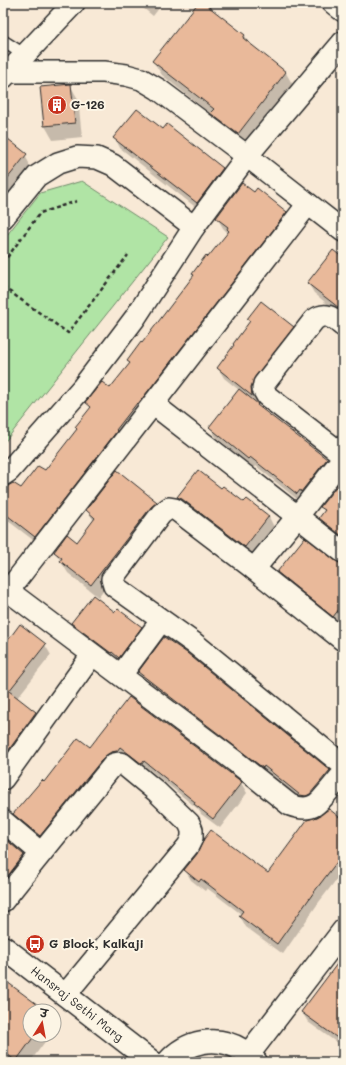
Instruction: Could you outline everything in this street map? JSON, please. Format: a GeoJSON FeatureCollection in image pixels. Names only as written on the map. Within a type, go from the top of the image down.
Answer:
{"type":"FeatureCollection","features":[{"type":"Feature","properties":{"kind":"street"},"geometry":{"type":"LineString","coordinates":[[6,75],[74,3]]}},
{"type":"Feature","properties":{"kind":"street"},"geometry":{"type":"LineString","coordinates":[[334,3],[343,11]]}},
{"type":"Feature","properties":{"kind":"street"},"geometry":{"type":"LineString","coordinates":[[3,475],[9,471],[82,388],[135,318],[194,227],[247,156],[343,42]]}},
{"type":"Feature","properties":{"kind":"street"},"geometry":{"type":"LineString","coordinates":[[6,75],[104,72],[141,79],[247,156],[343,231]]}},
{"type":"Feature","properties":{"kind":"street"},"geometry":{"type":"LineString","coordinates":[[3,218],[37,176],[58,163],[78,157],[97,158],[113,164],[194,227]]}},
{"type":"Feature","properties":{"kind":"street"},"geometry":{"type":"LineString","coordinates":[[308,204],[153,404],[5,589],[230,757],[290,805],[299,808],[306,808],[315,805],[343,774]]}},
{"type":"Feature","properties":{"kind":"street"},"geometry":{"type":"LineString","coordinates":[[343,326],[332,318],[320,315],[314,320],[264,384],[263,389],[267,396],[343,454]]}},
{"type":"Feature","properties":{"kind":"street"},"geometry":{"type":"LineString","coordinates":[[153,404],[343,552]]}},
{"type":"Feature","properties":{"kind":"street"},"geometry":{"type":"LineString","coordinates":[[254,569],[343,458]]}},
{"type":"Feature","properties":{"kind":"street"},"geometry":{"type":"LineString","coordinates":[[343,640],[254,569],[175,509],[169,508],[164,510],[112,579],[114,586],[161,621],[194,643],[343,765]]}},
{"type":"Feature","properties":{"kind":"street"},"geometry":{"type":"LineString","coordinates":[[121,675],[161,621]]}},
{"type":"Feature","properties":{"kind":"street"},"geometry":{"type":"LineString","coordinates":[[3,779],[92,655]]}},
{"type":"Feature","properties":{"kind":"street"},"geometry":{"type":"LineString","coordinates":[[3,901],[41,852],[116,763],[123,764],[157,792],[189,822],[192,830],[192,838],[188,846],[65,995]]}},
{"type":"Feature","properties":{"kind":"street"},"geometry":{"type":"LineString","coordinates":[[3,821],[41,852]]}},
{"type":"Feature","properties":{"kind":"street"},"geometry":{"type":"LineString","coordinates":[[168,1062],[173,1056],[186,1047],[205,1041],[224,1043],[242,1050],[252,1059],[343,931]]}},
{"type":"Feature","properties":{"kind":"street","name":"Hansraj Sethi Marg"},"geometry":{"type":"LineString","coordinates":[[6,954],[65,995],[152,1062]]}},
{"type":"Feature","properties":{"kind":"lane"},"geometry":{"type":"LineString","coordinates":[[3,41],[25,56]]}},
{"type":"Feature","properties":{"kind":"path"},"geometry":{"type":"LineString","coordinates":[[3,263],[40,213],[77,201]]}},
{"type":"Feature","properties":{"kind":"path"},"geometry":{"type":"LineString","coordinates":[[3,287],[68,333],[128,255]]}},
{"type":"Feature","properties":{"kind":"green space"},"geometry":{"type":"Polygon","coordinates":[[[82,181],[168,237],[3,444],[3,240],[40,193],[82,181]]]}},
{"type":"Feature","properties":{"kind":"building"},"geometry":{"type":"Polygon","coordinates":[[[198,3],[204,3],[245,35],[243,38],[286,72],[238,134],[210,113],[214,109],[152,61],[198,3]]]}},
{"type":"Feature","properties":{"kind":"building","name":"G-126"},"geometry":{"type":"Polygon","coordinates":[[[71,84],[75,123],[44,126],[40,87],[71,84]]]}},
{"type":"Feature","properties":{"kind":"building"},"geometry":{"type":"Polygon","coordinates":[[[137,109],[163,129],[167,124],[223,168],[197,203],[113,138],[137,109]]]}},
{"type":"Feature","properties":{"kind":"building"},"geometry":{"type":"Polygon","coordinates":[[[3,135],[27,154],[3,184],[3,135]]]}},
{"type":"Feature","properties":{"kind":"building"},"geometry":{"type":"Polygon","coordinates":[[[242,183],[254,192],[257,188],[287,212],[138,404],[137,403],[116,430],[117,431],[35,537],[3,512],[3,492],[13,483],[21,488],[38,466],[45,470],[77,429],[75,427],[91,407],[85,402],[102,382],[110,388],[130,363],[127,361],[194,275],[192,274],[206,255],[208,257],[229,231],[227,229],[228,227],[216,218],[242,183]]]}},
{"type":"Feature","properties":{"kind":"building"},"geometry":{"type":"Polygon","coordinates":[[[333,250],[343,258],[343,311],[307,283],[333,250]]]}},
{"type":"Feature","properties":{"kind":"building"},"geometry":{"type":"Polygon","coordinates":[[[261,301],[294,327],[255,377],[251,387],[252,396],[217,368],[250,321],[247,319],[261,301]]]}},
{"type":"Feature","properties":{"kind":"building"},"geometry":{"type":"Polygon","coordinates":[[[239,389],[258,404],[257,405],[327,459],[301,492],[300,490],[297,494],[250,457],[248,459],[209,427],[239,389]]]}},
{"type":"Feature","properties":{"kind":"building"},"geometry":{"type":"Polygon","coordinates":[[[117,470],[157,502],[151,507],[91,585],[60,561],[62,558],[54,552],[67,534],[77,542],[95,518],[86,510],[117,470]]]}},
{"type":"Feature","properties":{"kind":"building"},"geometry":{"type":"Polygon","coordinates":[[[198,470],[221,488],[223,486],[244,502],[247,499],[269,516],[245,547],[182,499],[177,497],[198,470]]]}},
{"type":"Feature","properties":{"kind":"building"},"geometry":{"type":"Polygon","coordinates":[[[343,478],[343,537],[319,518],[325,510],[320,507],[343,478]]]}},
{"type":"Feature","properties":{"kind":"building"},"geometry":{"type":"Polygon","coordinates":[[[305,537],[336,561],[343,564],[343,604],[333,617],[277,572],[305,537]]]}},
{"type":"Feature","properties":{"kind":"building"},"geometry":{"type":"Polygon","coordinates":[[[93,595],[115,612],[118,609],[142,627],[119,658],[71,623],[93,595]]]}},
{"type":"Feature","properties":{"kind":"building"},"geometry":{"type":"Polygon","coordinates":[[[20,624],[46,644],[9,691],[36,712],[3,758],[3,647],[20,624]]]}},
{"type":"Feature","properties":{"kind":"building"},"geometry":{"type":"Polygon","coordinates":[[[164,637],[187,653],[330,770],[310,794],[306,796],[300,795],[264,766],[263,768],[138,672],[164,637]]]}},
{"type":"Feature","properties":{"kind":"building"},"geometry":{"type":"Polygon","coordinates":[[[129,697],[242,782],[213,819],[194,804],[195,802],[144,761],[142,764],[120,747],[117,751],[111,752],[105,756],[40,836],[13,814],[42,780],[44,782],[78,738],[90,747],[129,697]]]}},
{"type":"Feature","properties":{"kind":"building"},"geometry":{"type":"Polygon","coordinates":[[[329,809],[343,820],[343,854],[277,944],[239,916],[243,911],[201,879],[199,882],[184,870],[197,854],[204,839],[211,830],[268,873],[307,820],[317,817],[329,809]]]}},
{"type":"Feature","properties":{"kind":"building"},"geometry":{"type":"Polygon","coordinates":[[[3,837],[24,855],[3,882],[3,837]]]}},
{"type":"Feature","properties":{"kind":"building"},"geometry":{"type":"Polygon","coordinates":[[[343,956],[343,1042],[301,1012],[343,956]]]}},
{"type":"Feature","properties":{"kind":"building"},"geometry":{"type":"Polygon","coordinates":[[[3,979],[35,1003],[22,1003],[22,1043],[29,1043],[16,1061],[3,1051],[3,979]]]}},
{"type":"Feature","properties":{"kind":"place","name":"G-126"},"geometry":{"type":"Point","coordinates":[57,105]}},
{"type":"Feature","properties":{"kind":"place","name":"G Block, Kalkaji"},"geometry":{"type":"Point","coordinates":[35,944]}}]}
